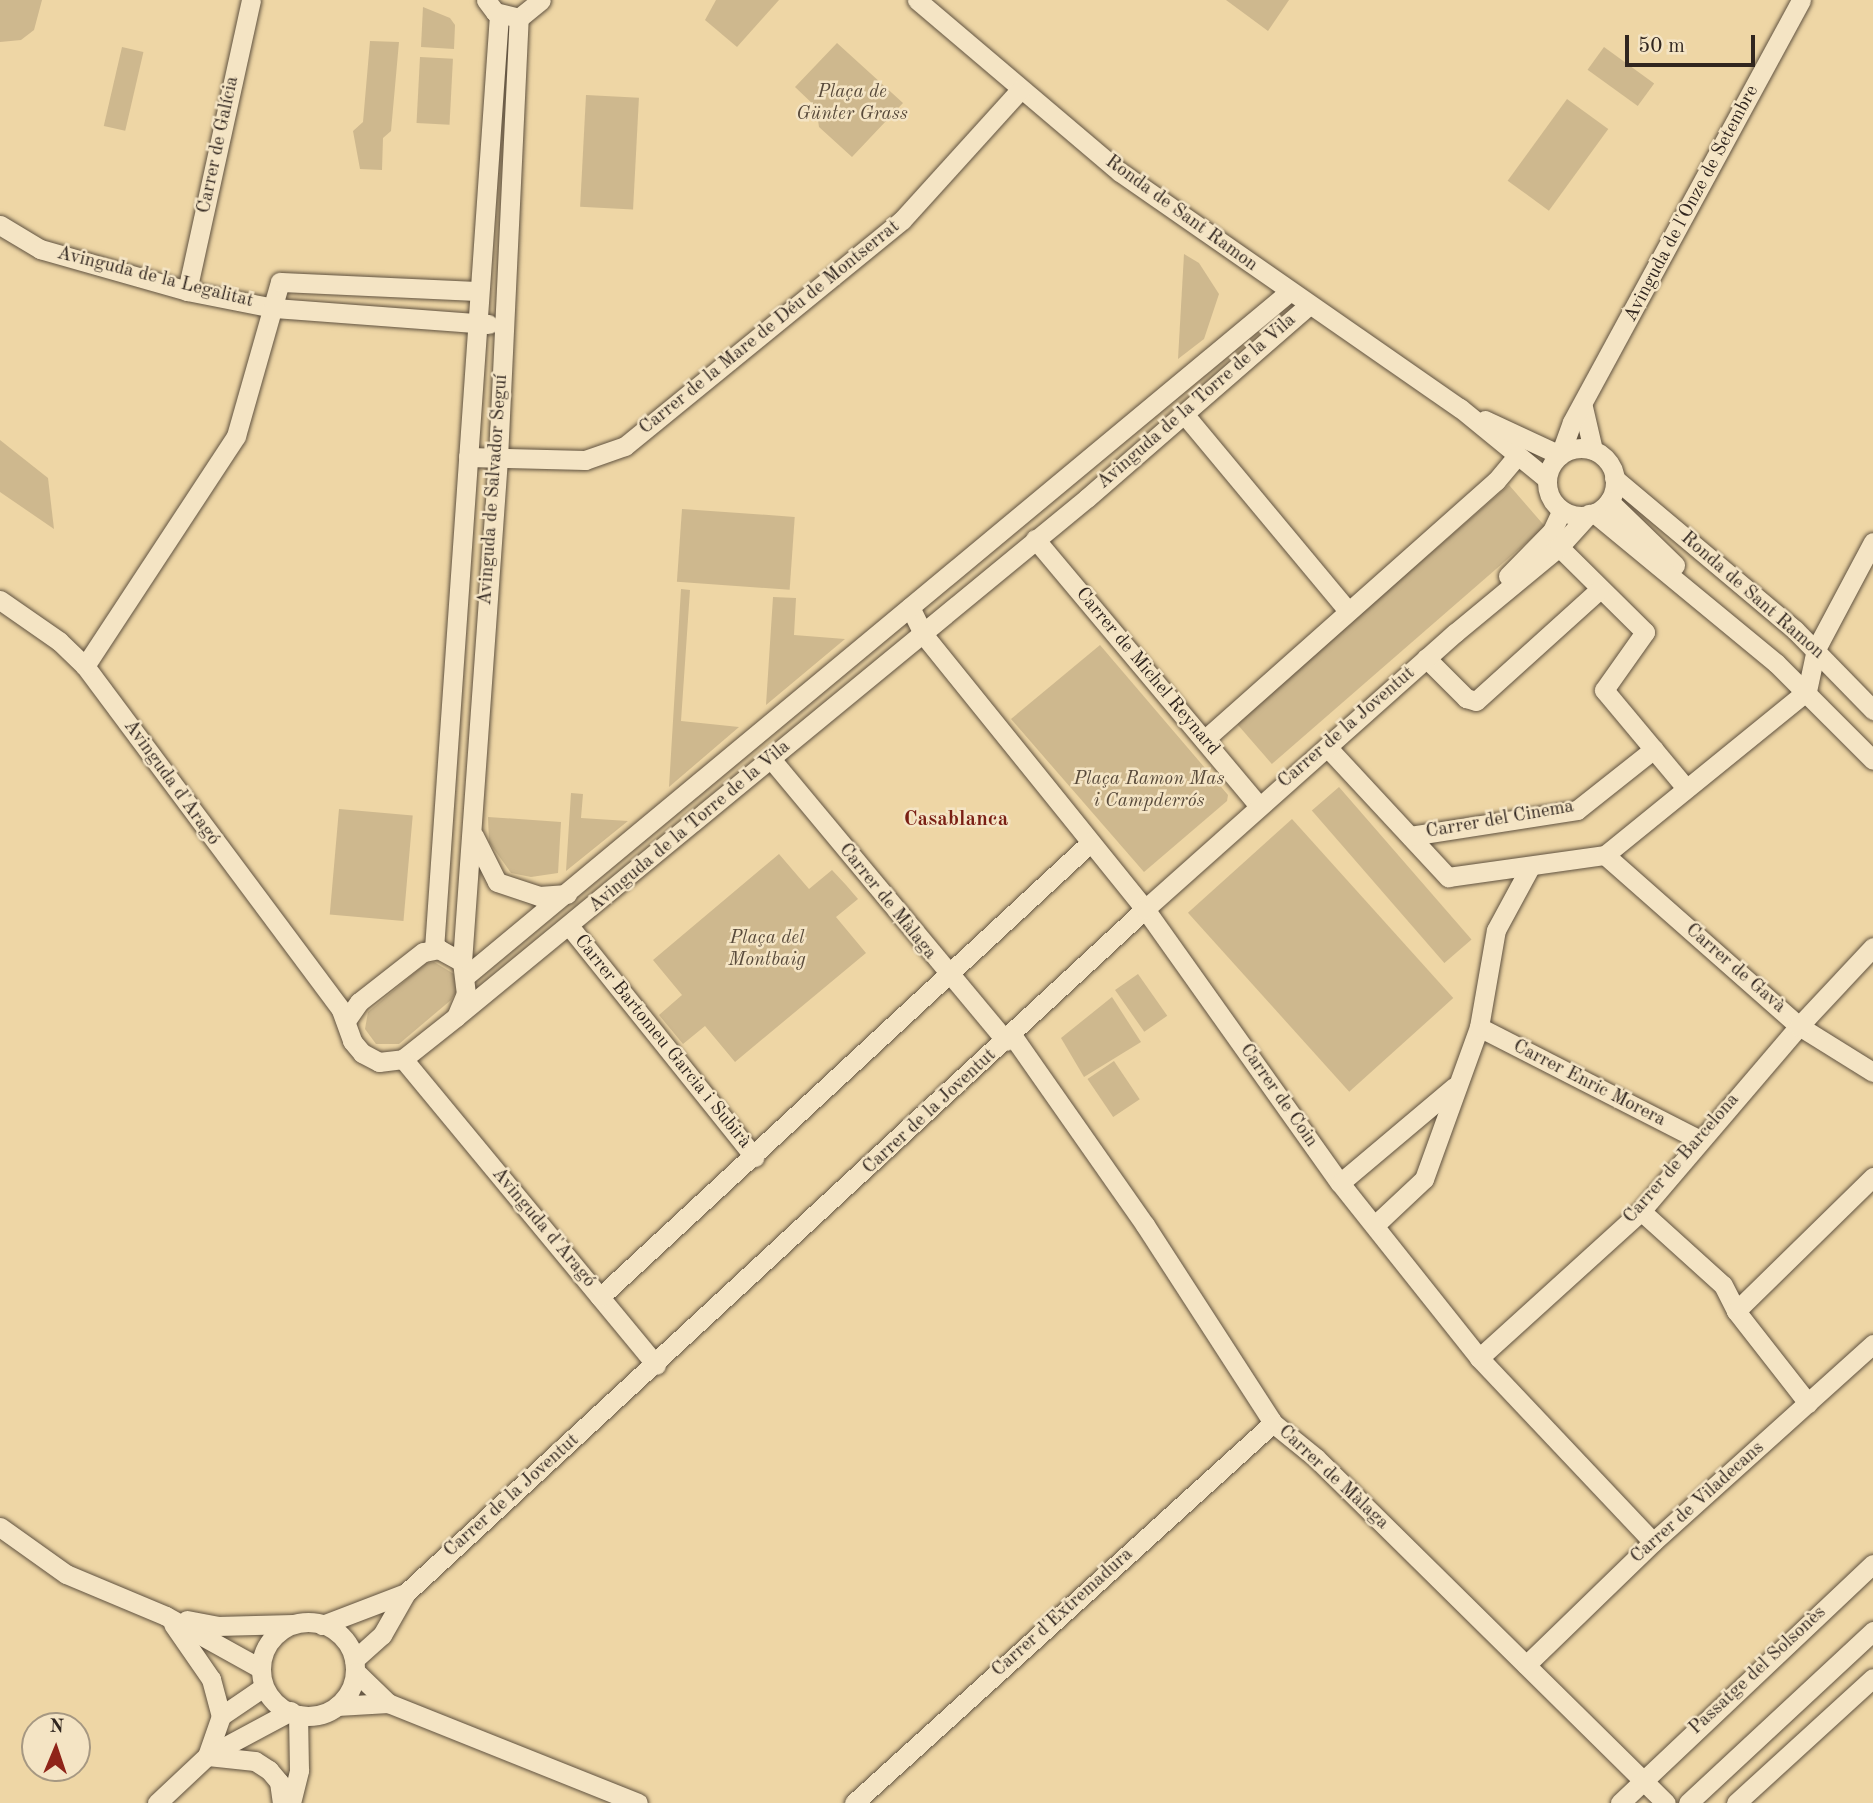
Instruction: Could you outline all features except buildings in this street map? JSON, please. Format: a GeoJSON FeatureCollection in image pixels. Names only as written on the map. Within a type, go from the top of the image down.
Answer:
{"type":"FeatureCollection","features":[{"type":"Feature","properties":{"kind":"street","name":"Carrer de Galícia"},"geometry":{"type":"LineString","coordinates":[[187,291],[251,0]]}},
{"type":"Feature","properties":{"kind":"street"},"geometry":{"type":"LineString","coordinates":[[492,7],[519,18],[541,0]]}},
{"type":"Feature","properties":{"kind":"street","name":"Ronda de Sant Ramon"},"geometry":{"type":"LineString","coordinates":[[917,0],[1120,172],[1308,306],[1460,408],[1547,479],[1550,497],[1562,510],[1597,510],[1673,563],[1710,605]]}},
{"type":"Feature","properties":{"kind":"street","name":"Avinguda de l'Onze de Setembre"},"geometry":{"type":"LineString","coordinates":[[1560,455],[1567,432],[1583,407],[1801,0]]}},
{"type":"Feature","properties":{"kind":"street","name":"Avinguda de Salvador Seguí"},"geometry":{"type":"LineString","coordinates":[[434,949],[468,457],[492,7]]}},
{"type":"Feature","properties":{"kind":"street","name":"Avinguda de Salvador Seguí"},"geometry":{"type":"LineString","coordinates":[[456,1017],[466,995],[472,827],[498,458],[519,18]]}},
{"type":"Feature","properties":{"kind":"street","name":"Carrer de la Mare de Déu de Montserrat"},"geometry":{"type":"LineString","coordinates":[[468,457],[584,460],[625,446],[902,220],[1020,90]]}},
{"type":"Feature","properties":{"kind":"street","name":"Avinguda de la Legalitat"},"geometry":{"type":"LineString","coordinates":[[0,225],[40,249],[187,291],[274,308],[504,325]]}},
{"type":"Feature","properties":{"kind":"street","name":"Avinguda de la Legalitat"},"geometry":{"type":"LineString","coordinates":[[274,308],[280,282],[478,291]]}},
{"type":"Feature","properties":{"kind":"street","name":"Avinguda de la Torre de la Vila"},"geometry":{"type":"LineString","coordinates":[[465,968],[567,894],[1289,292]]}},
{"type":"Feature","properties":{"kind":"street","name":"Avinguda de la Torre de la Vila"},"geometry":{"type":"LineString","coordinates":[[403,1059],[570,927],[1087,498],[1308,306]]}},
{"type":"Feature","properties":{"kind":"street"},"geometry":{"type":"LineString","coordinates":[[85,666],[236,436],[274,308]]}},
{"type":"Feature","properties":{"kind":"street"},"geometry":{"type":"LineString","coordinates":[[1226,343],[1242,361]]}},
{"type":"Feature","properties":{"kind":"street"},"geometry":{"type":"LineString","coordinates":[[1547,479],[1560,455],[1573,449],[1594,450],[1583,407]]}},
{"type":"Feature","properties":{"kind":"street","name":"Ronda de Sant Ramon"},"geometry":{"type":"LineString","coordinates":[[1460,408],[1560,455]]}},
{"type":"Feature","properties":{"kind":"street"},"geometry":{"type":"LineString","coordinates":[[1184,414],[1348,611]]}},
{"type":"Feature","properties":{"kind":"street","name":"Ronda de Sant Ramon"},"geometry":{"type":"LineString","coordinates":[[1594,450],[1609,463],[1614,478],[1816,649],[1873,710]]}},
{"type":"Feature","properties":{"kind":"street"},"geometry":{"type":"LineString","coordinates":[[1204,740],[1496,481],[1517,456]]}},
{"type":"Feature","properties":{"kind":"street","name":"Avinguda de la Torre de la Vila"},"geometry":{"type":"LineString","coordinates":[[1068,474],[1087,498]]}},
{"type":"Feature","properties":{"kind":"street"},"geometry":{"type":"LineString","coordinates":[[1597,510],[1614,478]]}},
{"type":"Feature","properties":{"kind":"street","name":"Carrer de la Joventut"},"geometry":{"type":"LineString","coordinates":[[1455,632],[1552,531],[1562,510]]}},
{"type":"Feature","properties":{"kind":"street","name":"Ronda de Sant Ramon"},"geometry":{"type":"LineString","coordinates":[[1597,510],[1807,691],[1873,760]]}},
{"type":"Feature","properties":{"kind":"street","name":"Carrer de la Joventut"},"geometry":{"type":"LineString","coordinates":[[406,1593],[656,1365],[1145,909],[1455,632],[1559,547],[1597,510]]}},
{"type":"Feature","properties":{"kind":"street","name":"Ronda de Sant Ramon"},"geometry":{"type":"LineString","coordinates":[[1657,514],[1673,563]]}},
{"type":"Feature","properties":{"kind":"street","name":"Carrer de Michel Reynard"},"geometry":{"type":"LineString","coordinates":[[1035,539],[1259,806]]}},
{"type":"Feature","properties":{"kind":"street"},"geometry":{"type":"LineString","coordinates":[[1326,747],[1448,877],[1605,855],[1807,691],[1816,649],[1873,542]]}},
{"type":"Feature","properties":{"kind":"street"},"geometry":{"type":"LineString","coordinates":[[1559,547],[1598,590],[1645,632],[1604,690],[1686,789]]}},
{"type":"Feature","properties":{"kind":"street"},"geometry":{"type":"LineString","coordinates":[[1426,658],[1466,698],[1476,701],[1598,590]]}},
{"type":"Feature","properties":{"kind":"street","name":"Avinguda d'Aragó"},"geometry":{"type":"LineString","coordinates":[[0,600],[59,641],[85,666],[323,985],[347,1019],[352,1041],[362,1053],[379,1062],[403,1059],[656,1365]]}},
{"type":"Feature","properties":{"kind":"street"},"geometry":{"type":"LineString","coordinates":[[909,607],[923,634]]}},
{"type":"Feature","properties":{"kind":"street","name":"Carrer de Coin"},"geometry":{"type":"LineString","coordinates":[[923,634],[1145,909],[1340,1183],[1375,1225],[1435,1288],[1479,1359],[1653,1542]]}},
{"type":"Feature","properties":{"kind":"street","name":"Carrer del Cinema"},"geometry":{"type":"LineString","coordinates":[[1410,836],[1577,810],[1654,749]]}},
{"type":"Feature","properties":{"kind":"street","name":"Carrer de Màlaga"},"geometry":{"type":"LineString","coordinates":[[771,759],[948,977],[1009,1038],[1144,1225],[1273,1423],[1316,1458],[1666,1803]]}},
{"type":"Feature","properties":{"kind":"street"},"geometry":{"type":"LineString","coordinates":[[472,827],[483,862],[497,882],[539,896],[567,894]]}},
{"type":"Feature","properties":{"kind":"street"},"geometry":{"type":"LineString","coordinates":[[600,1297],[1091,842]]}},
{"type":"Feature","properties":{"kind":"street","name":"Carrer de Gavà"},"geometry":{"type":"LineString","coordinates":[[1605,855],[1799,1026],[1873,1072]]}},
{"type":"Feature","properties":{"kind":"street"},"geometry":{"type":"LineString","coordinates":[[1375,1225],[1424,1179],[1455,1085],[1479,1027],[1496,930],[1530,867]]}},
{"type":"Feature","properties":{"kind":"street","name":"Carrer Bartomeu Garcia i Subirà"},"geometry":{"type":"LineString","coordinates":[[570,927],[754,1157]]}},
{"type":"Feature","properties":{"kind":"street","name":"Carrer de Barcelona"},"geometry":{"type":"LineString","coordinates":[[1479,1359],[1641,1211],[1799,1026],[1873,947]]}},
{"type":"Feature","properties":{"kind":"street"},"geometry":{"type":"LineString","coordinates":[[347,1019],[359,1002],[423,952],[434,949],[452,953],[465,968]]}},
{"type":"Feature","properties":{"kind":"street","name":"Avinguda d'Aragó"},"geometry":{"type":"LineString","coordinates":[[323,985],[359,1002]]}},
{"type":"Feature","properties":{"kind":"street","name":"Carrer Enric Morera"},"geometry":{"type":"LineString","coordinates":[[1479,1027],[1700,1140]]}},
{"type":"Feature","properties":{"kind":"street"},"geometry":{"type":"LineString","coordinates":[[1340,1183],[1455,1085]]}},
{"type":"Feature","properties":{"kind":"street"},"geometry":{"type":"LineString","coordinates":[[1736,1311],[1873,1177]]}},
{"type":"Feature","properties":{"kind":"street"},"geometry":{"type":"LineString","coordinates":[[1641,1211],[1723,1285],[1736,1311],[1808,1403]]}},
{"type":"Feature","properties":{"kind":"street","name":"Carrer de Viladecans"},"geometry":{"type":"LineString","coordinates":[[1526,1665],[1653,1542],[1873,1344]]}},
{"type":"Feature","properties":{"kind":"street","name":"Carrer d'Extremadura"},"geometry":{"type":"LineString","coordinates":[[854,1803],[1273,1423]]}},
{"type":"Feature","properties":{"kind":"street"},"geometry":{"type":"LineString","coordinates":[[0,1527],[66,1574],[166,1616],[261,1678],[276,1704],[294,1713],[320,1714],[337,1706],[388,1703],[638,1803]]}},
{"type":"Feature","properties":{"kind":"street","name":"Passatge del Solsonès"},"geometry":{"type":"LineString","coordinates":[[1620,1803],[1642,1779],[1873,1564]]}},
{"type":"Feature","properties":{"kind":"street"},"geometry":{"type":"LineString","coordinates":[[166,1616],[217,1626],[323,1625],[406,1593]]}},
{"type":"Feature","properties":{"kind":"street"},"geometry":{"type":"LineString","coordinates":[[337,1706],[349,1692],[355,1666],[382,1635],[406,1593]]}},
{"type":"Feature","properties":{"kind":"street"},"geometry":{"type":"LineString","coordinates":[[166,1616],[211,1679],[220,1716]]}},
{"type":"Feature","properties":{"kind":"street"},"geometry":{"type":"LineString","coordinates":[[207,1756],[220,1716],[261,1678],[265,1647],[293,1624]]}},
{"type":"Feature","properties":{"kind":"street"},"geometry":{"type":"LineString","coordinates":[[323,1625],[345,1638],[355,1666],[388,1703]]}},
{"type":"Feature","properties":{"kind":"street"},"geometry":{"type":"LineString","coordinates":[[1688,1803],[1873,1631]]}},
{"type":"Feature","properties":{"kind":"street"},"geometry":{"type":"LineString","coordinates":[[1736,1803],[1873,1678]]}},
{"type":"Feature","properties":{"kind":"street"},"geometry":{"type":"LineString","coordinates":[[157,1803],[207,1756],[294,1713]]}},
{"type":"Feature","properties":{"kind":"street"},"geometry":{"type":"LineString","coordinates":[[291,1803],[299,1770],[294,1713]]}},
{"type":"Feature","properties":{"kind":"street"},"geometry":{"type":"LineString","coordinates":[[207,1756],[255,1761],[269,1770],[279,1782],[282,1803]]}},
{"type":"Feature","properties":{"kind":"green space"},"geometry":{"type":"Polygon","coordinates":[[[0,0],[42,0],[34,30],[21,40],[0,42],[0,0]]]}},
{"type":"Feature","properties":{"kind":"green space"},"geometry":{"type":"Polygon","coordinates":[[[716,0],[779,0],[737,47],[705,20],[716,0]]]}},
{"type":"Feature","properties":{"kind":"green space"},"geometry":{"type":"Polygon","coordinates":[[[1226,0],[1289,0],[1268,31],[1226,0]]]}},
{"type":"Feature","properties":{"kind":"green space"},"geometry":{"type":"Polygon","coordinates":[[[423,7],[450,18],[455,25],[454,49],[421,47],[423,7]]]}},
{"type":"Feature","properties":{"kind":"green space"},"geometry":{"type":"Polygon","coordinates":[[[370,41],[399,42],[391,131],[383,138],[382,170],[360,169],[353,131],[363,122],[370,41]]]}},
{"type":"Feature","properties":{"kind":"green space","name":"Plaça de Günter Grass"},"geometry":{"type":"Polygon","coordinates":[[[837,43],[903,103],[852,157],[819,127],[816,107],[795,87],[837,43]]]}},
{"type":"Feature","properties":{"kind":"green space"},"geometry":{"type":"Polygon","coordinates":[[[122,47],[143,52],[125,131],[104,126],[122,47]]]}},
{"type":"Feature","properties":{"kind":"green space"},"geometry":{"type":"Polygon","coordinates":[[[1604,47],[1654,83],[1638,106],[1588,70],[1604,47]]]}},
{"type":"Feature","properties":{"kind":"green space"},"geometry":{"type":"Polygon","coordinates":[[[420,57],[453,59],[450,125],[417,123],[420,57]]]}},
{"type":"Feature","properties":{"kind":"green space"},"geometry":{"type":"Polygon","coordinates":[[[586,95],[639,98],[633,210],[580,207],[586,95]]]}},
{"type":"Feature","properties":{"kind":"green space"},"geometry":{"type":"Polygon","coordinates":[[[1567,99],[1608,129],[1549,211],[1508,181],[1567,99]]]}},
{"type":"Feature","properties":{"kind":"green space"},"geometry":{"type":"Polygon","coordinates":[[[1184,254],[1199,263],[1219,294],[1204,339],[1178,359],[1184,254]]]}},
{"type":"Feature","properties":{"kind":"green space"},"geometry":{"type":"Polygon","coordinates":[[[0,440],[48,478],[54,529],[0,492],[0,440]]]}},
{"type":"Feature","properties":{"kind":"green space"},"geometry":{"type":"Polygon","coordinates":[[[1509,485],[1545,527],[1272,764],[1236,722],[1509,485]]]}},
{"type":"Feature","properties":{"kind":"green space"},"geometry":{"type":"Polygon","coordinates":[[[682,509],[795,517],[790,590],[677,582],[682,509]]]}},
{"type":"Feature","properties":{"kind":"green space"},"geometry":{"type":"Polygon","coordinates":[[[681,589],[690,590],[681,721],[739,727],[669,787],[681,589]]]}},
{"type":"Feature","properties":{"kind":"green space"},"geometry":{"type":"Polygon","coordinates":[[[773,597],[796,598],[794,635],[845,639],[766,705],[773,597]]]}},
{"type":"Feature","properties":{"kind":"green space","name":"Plaça Ramon Mas i Campderrós"},"geometry":{"type":"Polygon","coordinates":[[[1100,645],[1228,795],[1227,801],[1144,872],[1011,719],[1100,645]]]}},
{"type":"Feature","properties":{"kind":"green space"},"geometry":{"type":"Polygon","coordinates":[[[1339,787],[1472,939],[1444,963],[1312,811],[1339,787]]]}},
{"type":"Feature","properties":{"kind":"green space"},"geometry":{"type":"Polygon","coordinates":[[[571,793],[583,794],[581,818],[628,821],[566,871],[571,793]]]}},
{"type":"Feature","properties":{"kind":"green space"},"geometry":{"type":"Polygon","coordinates":[[[339,809],[413,815],[403,921],[330,915],[339,809]]]}},
{"type":"Feature","properties":{"kind":"green space"},"geometry":{"type":"Polygon","coordinates":[[[488,817],[561,822],[558,873],[531,877],[511,873],[489,842],[488,817]]]}},
{"type":"Feature","properties":{"kind":"green space"},"geometry":{"type":"Polygon","coordinates":[[[1292,819],[1453,998],[1349,1092],[1188,913],[1292,819]]]}},
{"type":"Feature","properties":{"kind":"green space","name":"Plaça del Montbaig"},"geometry":{"type":"Polygon","coordinates":[[[779,854],[809,889],[832,870],[846,885],[858,899],[836,917],[866,953],[735,1062],[705,1026],[683,1044],[659,1015],[682,995],[653,960],[779,854]]]}},
{"type":"Feature","properties":{"kind":"green space"},"geometry":{"type":"Polygon","coordinates":[[[434,962],[454,974],[456,992],[451,1000],[399,1044],[376,1044],[365,1029],[368,1012],[425,964],[434,962]]]}},
{"type":"Feature","properties":{"kind":"green space"},"geometry":{"type":"Polygon","coordinates":[[[1138,974],[1167,1016],[1144,1032],[1115,990],[1138,974]]]}},
{"type":"Feature","properties":{"kind":"green space"},"geometry":{"type":"Polygon","coordinates":[[[1112,997],[1141,1042],[1084,1077],[1061,1038],[1112,997]]]}},
{"type":"Feature","properties":{"kind":"green space"},"geometry":{"type":"Polygon","coordinates":[[[1114,1061],[1140,1099],[1113,1117],[1087,1079],[1114,1061]]]}},
{"type":"Feature","properties":{"kind":"district","name":"Casablanca"},"geometry":{"type":"Point","coordinates":[956,820]}}]}
